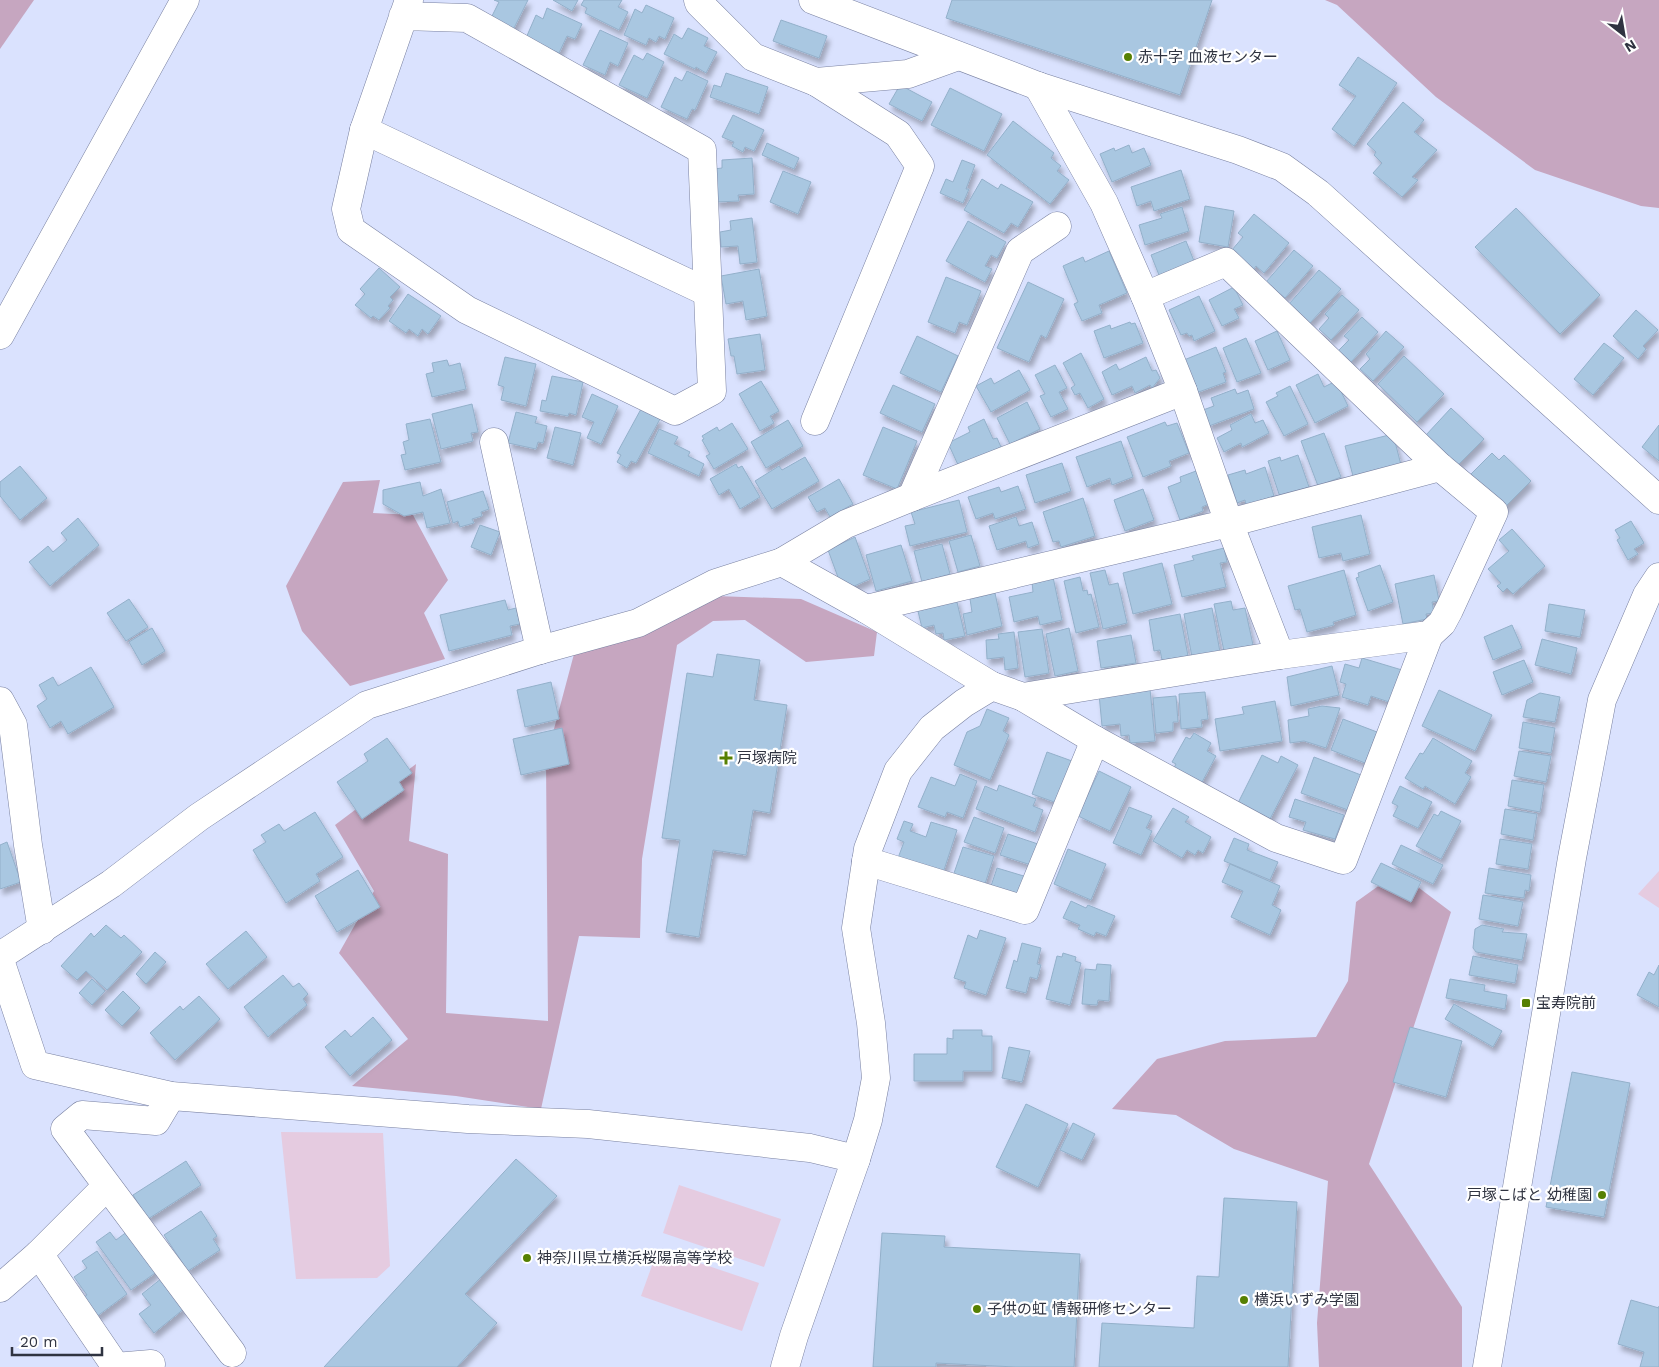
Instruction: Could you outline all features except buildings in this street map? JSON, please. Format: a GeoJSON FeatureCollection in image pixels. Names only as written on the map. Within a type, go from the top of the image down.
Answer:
{"type":"FeatureCollection","features":[{"type":"Feature","properties":{"kind":"street"},"geometry":{"type":"LineString","coordinates":[[0,335],[185,0]]}},
{"type":"Feature","properties":{"kind":"street"},"geometry":{"type":"LineString","coordinates":[[698,0],[753,57],[816,82],[898,134],[920,166],[814,421]]}},
{"type":"Feature","properties":{"kind":"street"},"geometry":{"type":"LineString","coordinates":[[813,0],[1038,86],[1238,150],[1282,167],[1318,193],[1659,500]]}},
{"type":"Feature","properties":{"kind":"street"},"geometry":{"type":"LineString","coordinates":[[406,8],[466,18],[702,150],[712,391],[675,411],[467,310],[351,230],[346,208],[364,130],[406,8]]}},
{"type":"Feature","properties":{"kind":"street"},"geometry":{"type":"LineString","coordinates":[[816,82],[908,74],[958,56]]}},
{"type":"Feature","properties":{"kind":"street"},"geometry":{"type":"LineString","coordinates":[[1038,86],[1104,203],[1145,296],[1183,391],[1280,655]]}},
{"type":"Feature","properties":{"kind":"street"},"geometry":{"type":"LineString","coordinates":[[364,130],[707,292]]}},
{"type":"Feature","properties":{"kind":"street"},"geometry":{"type":"LineString","coordinates":[[912,497],[1020,251],[1057,226]]}},
{"type":"Feature","properties":{"kind":"street"},"geometry":{"type":"LineString","coordinates":[[782,562],[866,609],[992,686],[1023,697],[1095,740],[1276,838],[1343,860],[1429,635],[1442,623],[1449,610],[1494,512],[1440,466],[1226,262],[1145,296]]}},
{"type":"Feature","properties":{"kind":"street"},"geometry":{"type":"LineString","coordinates":[[856,1159],[810,1148],[588,1124],[468,1119],[171,1096],[35,1064],[0,958],[111,884],[200,817],[367,705],[540,650],[638,623],[716,583],[782,562],[846,524],[1183,391]]}},
{"type":"Feature","properties":{"kind":"street"},"geometry":{"type":"LineString","coordinates":[[494,442],[540,650]]}},
{"type":"Feature","properties":{"kind":"street"},"geometry":{"type":"LineString","coordinates":[[866,609],[1230,523],[1440,466]]}},
{"type":"Feature","properties":{"kind":"street"},"geometry":{"type":"LineString","coordinates":[[1487,1367],[1572,858],[1602,700],[1647,595],[1659,577]]}},
{"type":"Feature","properties":{"kind":"street"},"geometry":{"type":"LineString","coordinates":[[1023,697],[1280,655],[1429,635]]}},
{"type":"Feature","properties":{"kind":"street"},"geometry":{"type":"LineString","coordinates":[[785,1367],[856,1159],[868,1120],[876,1078],[871,1023],[856,928],[868,849],[898,771],[932,728],[964,703],[992,686]]}},
{"type":"Feature","properties":{"kind":"street"},"geometry":{"type":"LineString","coordinates":[[0,701],[13,725],[28,845],[42,930]]}},
{"type":"Feature","properties":{"kind":"street"},"geometry":{"type":"LineString","coordinates":[[866,861],[1025,910],[1095,740]]}},
{"type":"Feature","properties":{"kind":"street"},"geometry":{"type":"LineString","coordinates":[[171,1096],[156,1121],[82,1115],[65,1129],[106,1187],[232,1354]]}},
{"type":"Feature","properties":{"kind":"street"},"geometry":{"type":"LineString","coordinates":[[0,1288],[39,1254],[106,1187]]}},
{"type":"Feature","properties":{"kind":"street"},"geometry":{"type":"LineString","coordinates":[[39,1254],[115,1367],[151,1364]]}},
{"type":"Feature","properties":{"kind":"shaded area"},"geometry":{"type":"Polygon","coordinates":[[[0,0],[34,0],[0,49],[0,0]]]}},
{"type":"Feature","properties":{"kind":"shaded area"},"geometry":{"type":"Polygon","coordinates":[[[1325,0],[1659,0],[1659,208],[1641,206],[1535,170],[1436,97],[1337,5],[1325,0]]]}},
{"type":"Feature","properties":{"kind":"shaded area"},"geometry":{"type":"Polygon","coordinates":[[[380,480],[373,513],[413,515],[448,580],[424,613],[445,659],[350,686],[302,631],[286,586],[343,482],[380,480]]]}},
{"type":"Feature","properties":{"kind":"shaded area"},"geometry":{"type":"Polygon","coordinates":[[[716,596],[801,599],[877,632],[874,656],[806,662],[745,620],[713,621],[677,645],[642,859],[640,938],[579,936],[541,1109],[456,1096],[352,1086],[408,1039],[339,953],[374,891],[335,825],[416,764],[409,841],[448,854],[446,1013],[548,1021],[546,759],[578,639],[716,596]]]}},
{"type":"Feature","properties":{"kind":"shaded area"},"geometry":{"type":"Polygon","coordinates":[[[1659,871],[1659,908],[1638,894],[1659,871]]]}},
{"type":"Feature","properties":{"kind":"shaded area"},"geometry":{"type":"Polygon","coordinates":[[[1398,872],[1451,912],[1369,1164],[1462,1307],[1462,1367],[1319,1367],[1317,1323],[1328,1181],[1234,1149],[1176,1115],[1112,1109],[1157,1059],[1225,1041],[1316,1037],[1348,981],[1356,902],[1398,872]]]}},
{"type":"Feature","properties":{"kind":"shaded area"},"geometry":{"type":"Polygon","coordinates":[[[281,1132],[383,1133],[390,1266],[377,1278],[296,1279],[281,1132]]]}},
{"type":"Feature","properties":{"kind":"shaded area"},"geometry":{"type":"Polygon","coordinates":[[[679,1185],[781,1219],[764,1267],[663,1233],[679,1185]]]}},
{"type":"Feature","properties":{"kind":"shaded area"},"geometry":{"type":"Polygon","coordinates":[[[658,1249],[759,1283],[742,1331],[641,1296],[658,1249]]]}},
{"type":"Feature","properties":{"kind":"place","name":"赤十字 血液センター"},"geometry":{"type":"Point","coordinates":[1128,57]}},
{"type":"Feature","properties":{"kind":"place","name":"戸塚病院"},"geometry":{"type":"Point","coordinates":[726,758]}},
{"type":"Feature","properties":{"kind":"place","name":"宝寿院前"},"geometry":{"type":"Point","coordinates":[1526,1003]}},
{"type":"Feature","properties":{"kind":"place","name":"戸塚こばと 幼稚園"},"geometry":{"type":"Point","coordinates":[1602,1195]}},
{"type":"Feature","properties":{"kind":"place","name":"神奈川県立横浜桜陽高等学校"},"geometry":{"type":"Point","coordinates":[527,1258]}},
{"type":"Feature","properties":{"kind":"place","name":"横浜いずみ学園"},"geometry":{"type":"Point","coordinates":[1244,1300]}},
{"type":"Feature","properties":{"kind":"place","name":"子供の虹 情報研修センター"},"geometry":{"type":"Point","coordinates":[977,1309]}}]}
